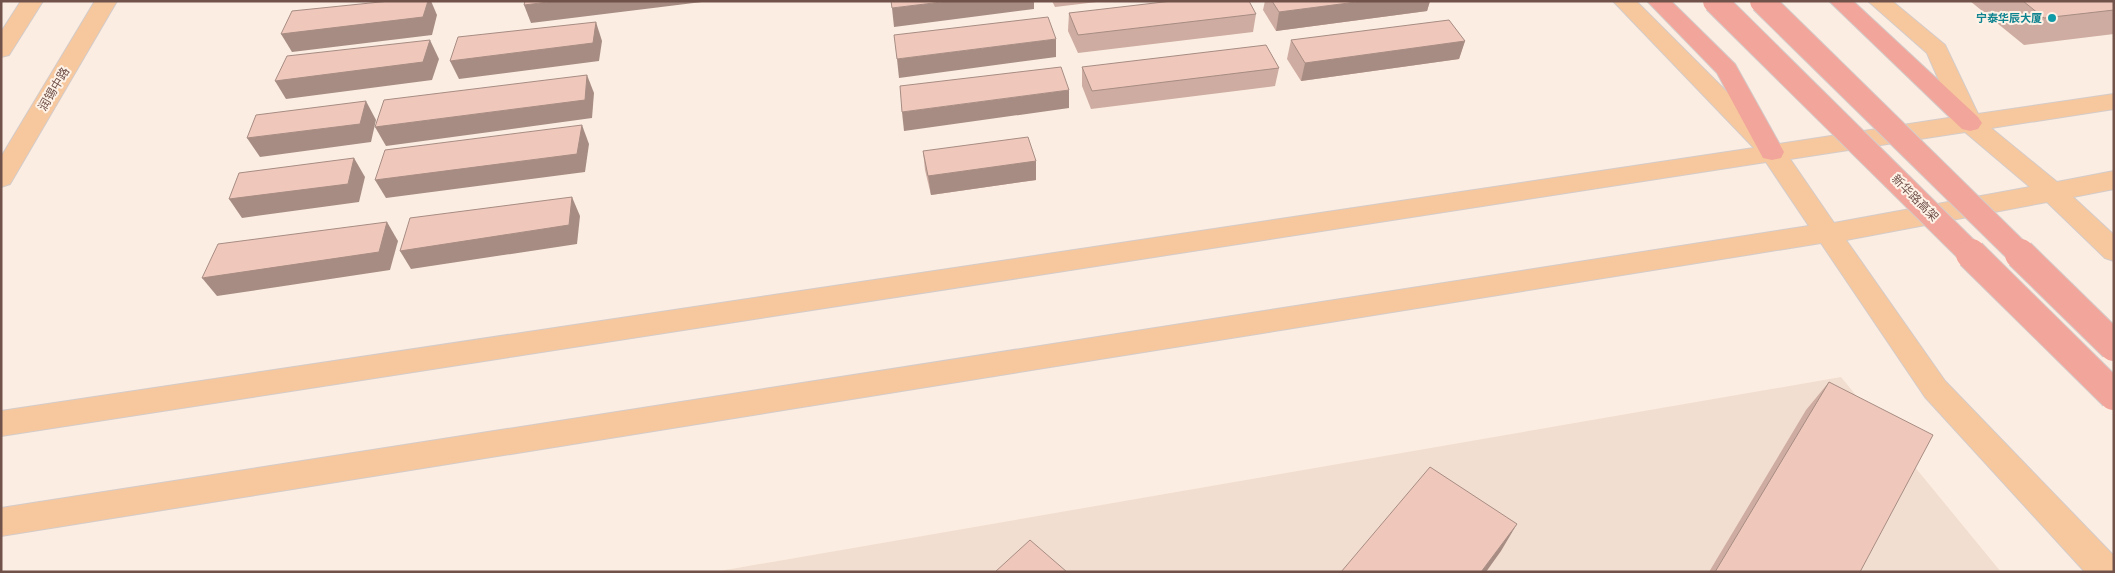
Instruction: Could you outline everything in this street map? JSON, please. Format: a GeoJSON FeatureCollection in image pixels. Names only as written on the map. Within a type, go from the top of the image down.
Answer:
{"type":"FeatureCollection","features":[{"type":"Feature","properties":{"kind":"highway"},"geometry":{"type":"LineString","coordinates":[[1658,1],[1727,69],[1772,152]]}},
{"type":"Feature","properties":{"kind":"highway","name":"新华路高架"},"geometry":{"type":"LineString","coordinates":[[1715,1],[2114,395]]}},
{"type":"Feature","properties":{"kind":"highway"},"geometry":{"type":"LineString","coordinates":[[1762,1],[2114,346]]}},
{"type":"Feature","properties":{"kind":"highway"},"geometry":{"type":"LineString","coordinates":[[1840,1],[1970,123]]}},
{"type":"Feature","properties":{"kind":"highway"},"geometry":{"type":"LineString","coordinates":[[2014,296],[2114,407]]}},
{"type":"Feature","properties":{"kind":"main road"},"geometry":{"type":"LineString","coordinates":[[1,50],[32,1]]}},
{"type":"Feature","properties":{"kind":"main road","name":"润锡中路"},"geometry":{"type":"LineString","coordinates":[[1,178],[106,1]]}},
{"type":"Feature","properties":{"kind":"main road"},"geometry":{"type":"LineString","coordinates":[[1624,1],[1772,152],[1935,389],[2107,572]]}},
{"type":"Feature","properties":{"kind":"main road"},"geometry":{"type":"LineString","coordinates":[[1879,1],[1937,50],[1970,123],[2052,192],[2114,252]]}},
{"type":"Feature","properties":{"kind":"main road"},"geometry":{"type":"LineString","coordinates":[[1,424],[2114,101]]}},
{"type":"Feature","properties":{"kind":"main road"},"geometry":{"type":"LineString","coordinates":[[1,522],[1673,256],[1875,226],[2114,180]]}},
{"type":"Feature","properties":{"kind":"shaded area"},"geometry":{"type":"Polygon","coordinates":[[[1841,377],[2001,572],[714,572],[1841,377]]]}},
{"type":"Feature","properties":{"kind":"building"},"geometry":{"type":"Polygon","coordinates":[[[390,1],[428,1],[423,17],[281,34],[292,11],[390,1]]]}},
{"type":"Feature","properties":{"kind":"building"},"geometry":{"type":"Polygon","coordinates":[[[525,1],[556,1],[524,5],[525,1]]]}},
{"type":"Feature","properties":{"kind":"building"},"geometry":{"type":"Polygon","coordinates":[[[891,1],[950,1],[892,8],[891,1]]]}},
{"type":"Feature","properties":{"kind":"building"},"geometry":{"type":"Polygon","coordinates":[[[1172,1],[1249,1],[1256,14],[1078,35],[1069,13],[1172,1]]]}},
{"type":"Feature","properties":{"kind":"building"},"geometry":{"type":"Polygon","coordinates":[[[1272,1],[1364,1],[1279,12],[1272,1]]]}},
{"type":"Feature","properties":{"kind":"building"},"geometry":{"type":"Polygon","coordinates":[[[2023,1],[2114,1],[2114,10],[2044,18],[2023,1]]]}},
{"type":"Feature","properties":{"kind":"building"},"geometry":{"type":"Polygon","coordinates":[[[1048,17],[1056,39],[897,59],[894,35],[1048,17]]]}},
{"type":"Feature","properties":{"kind":"building"},"geometry":{"type":"Polygon","coordinates":[[[1449,20],[1465,41],[1305,63],[1291,40],[1449,20]]]}},
{"type":"Feature","properties":{"kind":"building"},"geometry":{"type":"Polygon","coordinates":[[[596,22],[593,43],[450,61],[458,37],[596,22]]]}},
{"type":"Feature","properties":{"kind":"building"},"geometry":{"type":"Polygon","coordinates":[[[430,40],[423,62],[275,81],[287,56],[430,40]]]}},
{"type":"Feature","properties":{"kind":"building"},"geometry":{"type":"Polygon","coordinates":[[[1266,45],[1279,68],[1092,91],[1082,67],[1266,45]]]}},
{"type":"Feature","properties":{"kind":"building"},"geometry":{"type":"Polygon","coordinates":[[[1061,67],[1069,90],[902,112],[900,86],[1061,67]]]}},
{"type":"Feature","properties":{"kind":"building"},"geometry":{"type":"Polygon","coordinates":[[[587,75],[585,100],[375,127],[384,100],[587,75]]]}},
{"type":"Feature","properties":{"kind":"building"},"geometry":{"type":"Polygon","coordinates":[[[366,101],[360,124],[247,138],[256,115],[366,101]]]}},
{"type":"Feature","properties":{"kind":"building"},"geometry":{"type":"Polygon","coordinates":[[[582,125],[577,154],[375,180],[385,150],[582,125]]]}},
{"type":"Feature","properties":{"kind":"building"},"geometry":{"type":"Polygon","coordinates":[[[1028,137],[1036,161],[928,176],[923,151],[1028,137]]]}},
{"type":"Feature","properties":{"kind":"building"},"geometry":{"type":"Polygon","coordinates":[[[354,158],[348,184],[229,199],[239,173],[354,158]]]}},
{"type":"Feature","properties":{"kind":"building"},"geometry":{"type":"Polygon","coordinates":[[[572,197],[569,225],[400,251],[410,218],[572,197]]]}},
{"type":"Feature","properties":{"kind":"building"},"geometry":{"type":"Polygon","coordinates":[[[387,222],[379,252],[202,278],[218,244],[387,222]]]}},
{"type":"Feature","properties":{"kind":"building"},"geometry":{"type":"Polygon","coordinates":[[[1829,382],[1933,435],[1860,572],[1715,572],[1829,382]]]}},
{"type":"Feature","properties":{"kind":"building"},"geometry":{"type":"Polygon","coordinates":[[[1430,467],[1517,524],[1481,572],[1341,572],[1430,467]]]}},
{"type":"Feature","properties":{"kind":"building"},"geometry":{"type":"Polygon","coordinates":[[[1030,540],[1067,572],[995,572],[1030,540]]]}},
{"type":"Feature","properties":{"kind":"place","name":"宁泰华辰大厦"},"geometry":{"type":"Point","coordinates":[2052,18]}}]}
